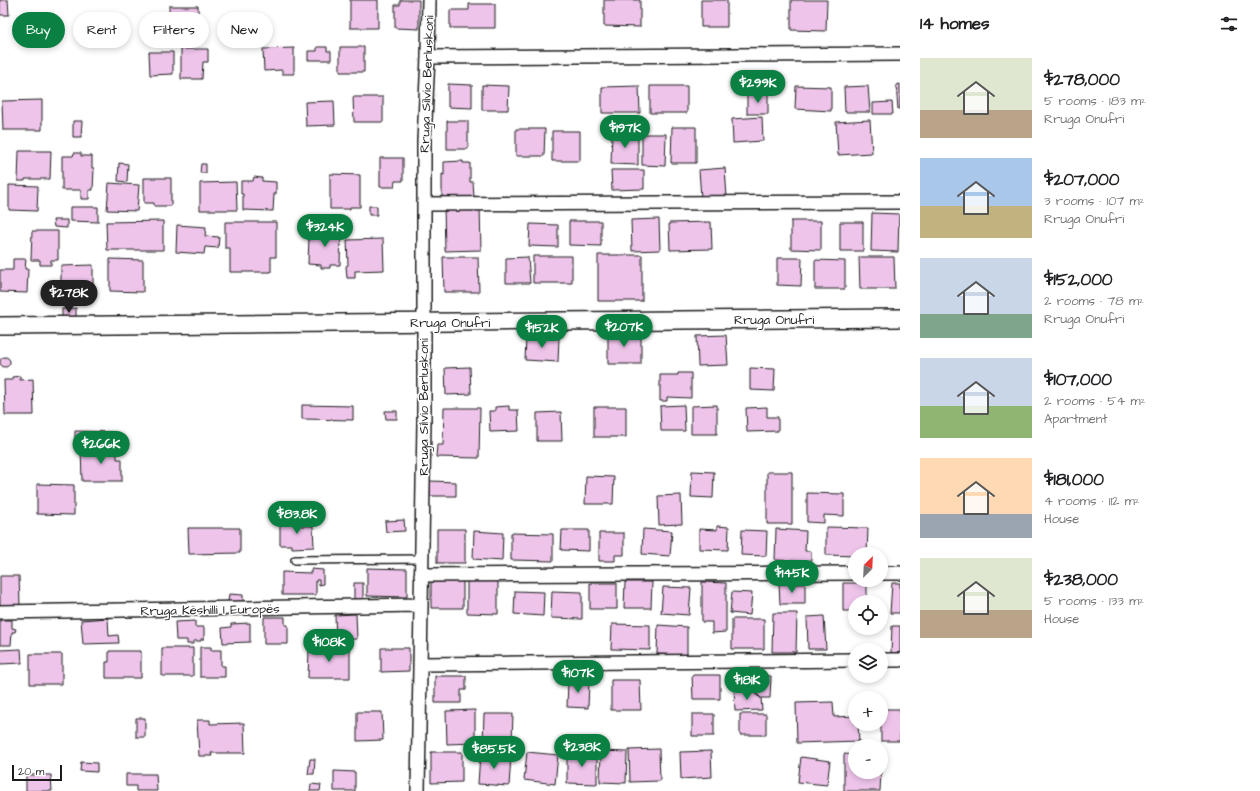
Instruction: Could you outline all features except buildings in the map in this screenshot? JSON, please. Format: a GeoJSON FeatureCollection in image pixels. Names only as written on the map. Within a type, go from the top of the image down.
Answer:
{"type":"FeatureCollection","features":[{"type":"Feature","properties":{"kind":"street","name":"Rruga Silvio Berluskoni"},"geometry":{"type":"LineString","coordinates":[[418,791],[424,422],[424,142],[429,0]]}},
{"type":"Feature","properties":{"kind":"street"},"geometry":{"type":"LineString","coordinates":[[428,57],[900,54]]}},
{"type":"Feature","properties":{"kind":"street"},"geometry":{"type":"LineString","coordinates":[[424,204],[900,202]]}},
{"type":"Feature","properties":{"kind":"street","name":"Rruga Onufri"},"geometry":{"type":"LineString","coordinates":[[0,326],[900,318]]}},
{"type":"Feature","properties":{"kind":"street"},"geometry":{"type":"LineString","coordinates":[[888,573],[900,572]]}},
{"type":"Feature","properties":{"kind":"street"},"geometry":{"type":"LineString","coordinates":[[421,574],[848,573]]}},
{"type":"Feature","properties":{"kind":"street","name":"Rruga Këshilli I Europës"},"geometry":{"type":"LineString","coordinates":[[0,612],[421,605]]}},
{"type":"Feature","properties":{"kind":"street"},"geometry":{"type":"LineString","coordinates":[[420,664],[848,660]]}},
{"type":"Feature","properties":{"kind":"street"},"geometry":{"type":"LineString","coordinates":[[888,660],[900,660]]}},
{"type":"Feature","properties":{"kind":"lane"},"geometry":{"type":"LineString","coordinates":[[295,560],[422,559]]}}]}
